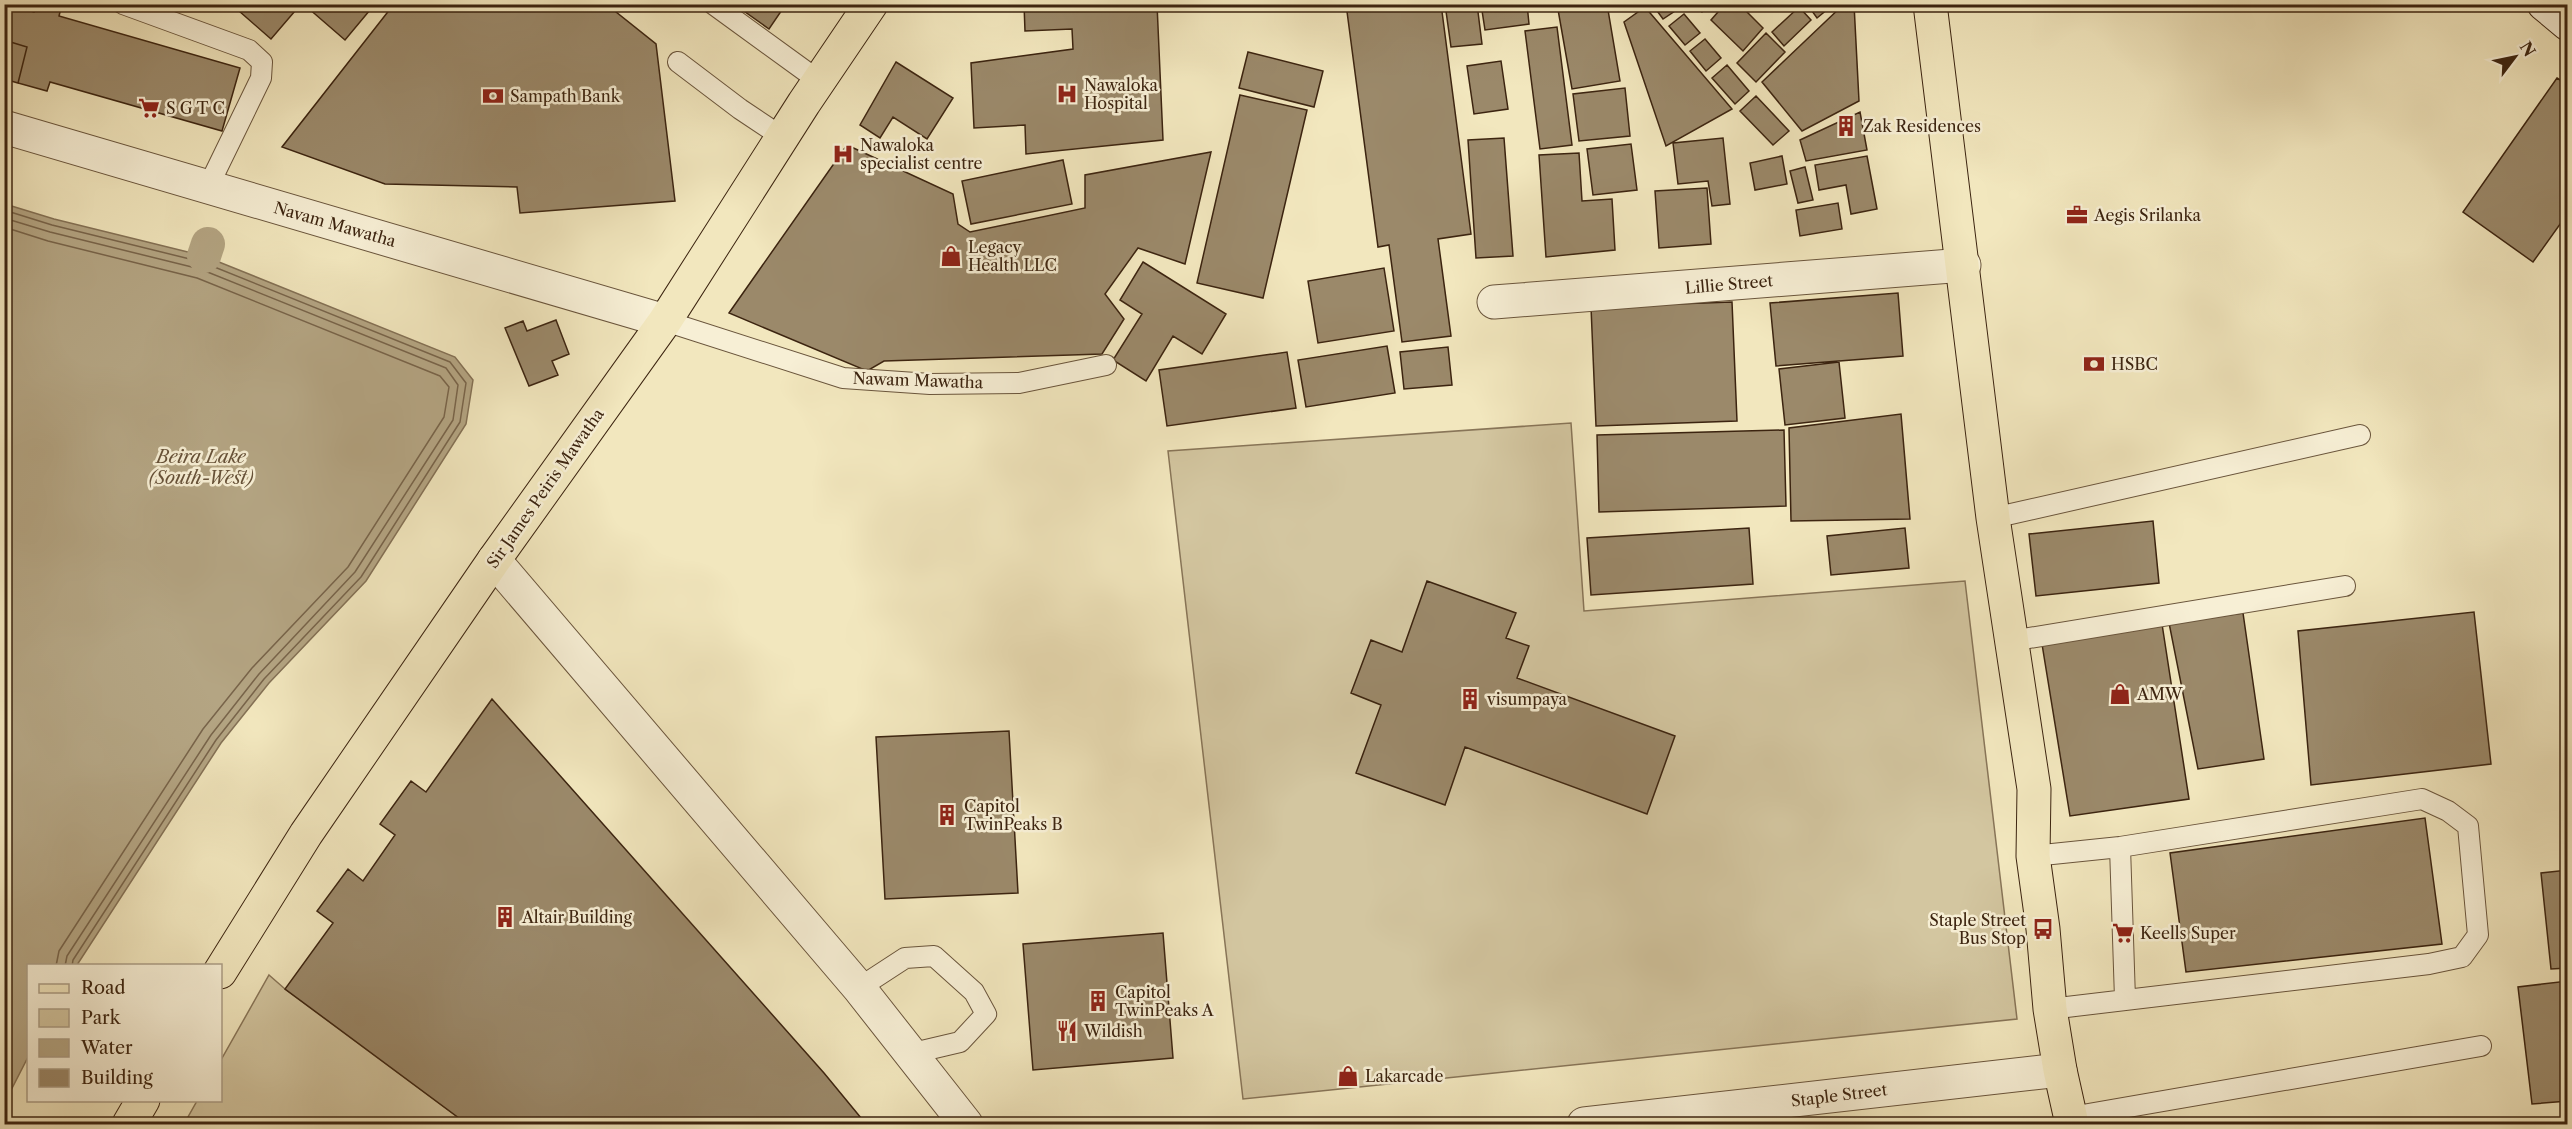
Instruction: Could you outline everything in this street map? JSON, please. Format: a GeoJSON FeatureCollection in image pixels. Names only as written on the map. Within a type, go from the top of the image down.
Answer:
{"type":"FeatureCollection","features":[{"type":"Feature","properties":{"kind":"main road","name":"Sir James Peiris Mawatha"},"geometry":{"type":"LineString","coordinates":[[222,969],[306,834],[494,560],[665,321],[782,136],[871,4]]}},
{"type":"Feature","properties":{"kind":"main road"},"geometry":{"type":"LineString","coordinates":[[1930,4],[1964,265],[1993,518],[2034,789],[2033,856],[2043,928],[2050,1009],[2071,1121]]}},
{"type":"Feature","properties":{"kind":"main road"},"geometry":{"type":"LineString","coordinates":[[129,1125],[141,1102]]}},
{"type":"Feature","properties":{"kind":"street"},"geometry":{"type":"LineString","coordinates":[[2544,4],[2568,24]]}},
{"type":"Feature","properties":{"kind":"street","name":"Navam Mawatha"},"geometry":{"type":"LineString","coordinates":[[4,127],[665,321]]}},
{"type":"Feature","properties":{"kind":"street","name":"Lillie Street"},"geometry":{"type":"LineString","coordinates":[[1494,302],[1964,265]]}},
{"type":"Feature","properties":{"kind":"street"},"geometry":{"type":"LineString","coordinates":[[494,560],[859,988],[966,1125]]}},
{"type":"Feature","properties":{"kind":"street","name":"Staple Street"},"geometry":{"type":"LineString","coordinates":[[1584,1125],[1618,1123],[2060,1070]]}},
{"type":"Feature","properties":{"kind":"lane"},"geometry":{"type":"LineString","coordinates":[[123,4],[249,50],[262,62],[261,78],[208,187]]}},
{"type":"Feature","properties":{"kind":"lane"},"geometry":{"type":"LineString","coordinates":[[713,4],[819,81]]}},
{"type":"Feature","properties":{"kind":"lane"},"geometry":{"type":"LineString","coordinates":[[678,62],[740,109],[782,136]]}},
{"type":"Feature","properties":{"kind":"lane","name":"Nawam Mawatha"},"geometry":{"type":"LineString","coordinates":[[665,321],[843,378],[930,384],[1019,383],[1106,366]]}},
{"type":"Feature","properties":{"kind":"lane"},"geometry":{"type":"LineString","coordinates":[[1993,518],[2360,435]]}},
{"type":"Feature","properties":{"kind":"lane"},"geometry":{"type":"LineString","coordinates":[[2011,641],[2345,586]]}},
{"type":"Feature","properties":{"kind":"lane"},"geometry":{"type":"LineString","coordinates":[[2033,856],[2120,847],[2422,799],[2448,811],[2468,826],[2478,935],[2462,957],[2429,964],[2050,1009]]}},
{"type":"Feature","properties":{"kind":"lane"},"geometry":{"type":"LineString","coordinates":[[2120,847],[2126,999]]}},
{"type":"Feature","properties":{"kind":"lane"},"geometry":{"type":"LineString","coordinates":[[859,988],[905,958],[934,956],[974,992],[986,1014],[960,1042],[909,1054]]}},
{"type":"Feature","properties":{"kind":"lane"},"geometry":{"type":"LineString","coordinates":[[2071,1121],[2481,1046]]}},
{"type":"Feature","properties":{"kind":"green space"},"geometry":{"type":"Polygon","coordinates":[[[1571,423],[1584,611],[1965,581],[2017,1019],[1243,1099],[1168,451],[1571,423]]]}},
{"type":"Feature","properties":{"kind":"green space"},"geometry":{"type":"Polygon","coordinates":[[[269,975],[467,1124],[184,1124],[196,1102],[222,1102],[222,1058],[269,975]]]}},
{"type":"Feature","properties":{"kind":"water","name":"Beira Lake (South-West)"},"geometry":{"type":"Polygon","coordinates":[[[5,204],[54,219],[204,256],[455,357],[473,380],[466,424],[366,581],[269,683],[221,743],[78,964],[27,964],[27,1059],[5,1102],[5,204]]]}},
{"type":"Feature","properties":{"kind":"building"},"geometry":{"type":"Polygon","coordinates":[[[8,4],[34,12],[36,4],[62,4],[59,16],[240,68],[222,131],[50,82],[47,91],[18,83],[27,47],[4,40],[4,16],[8,4]]]}},
{"type":"Feature","properties":{"kind":"building"},"geometry":{"type":"Polygon","coordinates":[[[231,4],[301,4],[271,39],[231,4]]]}},
{"type":"Feature","properties":{"kind":"building"},"geometry":{"type":"Polygon","coordinates":[[[311,4],[375,4],[345,40],[308,8],[311,4]]]}},
{"type":"Feature","properties":{"kind":"building","name":"Sampath Bank"},"geometry":{"type":"Polygon","coordinates":[[[394,4],[606,4],[656,44],[675,201],[520,213],[517,187],[385,184],[282,147],[394,4]]]}},
{"type":"Feature","properties":{"kind":"building"},"geometry":{"type":"Polygon","coordinates":[[[734,4],[786,4],[769,29],[734,4]]]}},
{"type":"Feature","properties":{"kind":"building","name":"Nawaloka Hospital"},"geometry":{"type":"Polygon","coordinates":[[[1024,4],[1157,4],[1163,140],[1026,154],[1025,125],[974,128],[971,63],[1073,49],[1072,29],[1025,31],[1024,4]]]}},
{"type":"Feature","properties":{"kind":"building"},"geometry":{"type":"Polygon","coordinates":[[[1346,4],[1441,4],[1471,234],[1438,239],[1451,336],[1402,342],[1389,245],[1378,247],[1346,4]]]}},
{"type":"Feature","properties":{"kind":"building"},"geometry":{"type":"Polygon","coordinates":[[[1445,4],[1477,4],[1482,44],[1451,47],[1445,4]]]}},
{"type":"Feature","properties":{"kind":"building"},"geometry":{"type":"Polygon","coordinates":[[[1481,4],[1527,4],[1529,24],[1485,30],[1481,4]]]}},
{"type":"Feature","properties":{"kind":"building"},"geometry":{"type":"Polygon","coordinates":[[[1557,4],[1607,4],[1620,81],[1572,89],[1557,4]]]}},
{"type":"Feature","properties":{"kind":"building"},"geometry":{"type":"Polygon","coordinates":[[[1652,4],[1679,4],[1681,7],[1663,19],[1652,4]]]}},
{"type":"Feature","properties":{"kind":"building"},"geometry":{"type":"Polygon","coordinates":[[[1695,4],[1710,4],[1702,12],[1695,4]]]}},
{"type":"Feature","properties":{"kind":"building"},"geometry":{"type":"Polygon","coordinates":[[[1725,4],[1739,4],[1763,28],[1743,51],[1711,20],[1725,4]]]}},
{"type":"Feature","properties":{"kind":"building"},"geometry":{"type":"Polygon","coordinates":[[[1807,4],[1834,4],[1817,18],[1807,4]]]}},
{"type":"Feature","properties":{"kind":"building"},"geometry":{"type":"Polygon","coordinates":[[[1844,4],[1854,4],[1859,101],[1802,131],[1762,82],[1844,4]]]}},
{"type":"Feature","properties":{"kind":"building"},"geometry":{"type":"Polygon","coordinates":[[[1645,7],[1732,109],[1666,146],[1624,22],[1645,7]]]}},
{"type":"Feature","properties":{"kind":"building"},"geometry":{"type":"Polygon","coordinates":[[[1799,7],[1811,20],[1784,46],[1772,32],[1799,7]]]}},
{"type":"Feature","properties":{"kind":"building"},"geometry":{"type":"Polygon","coordinates":[[[1684,14],[1700,33],[1685,45],[1669,26],[1684,14]]]}},
{"type":"Feature","properties":{"kind":"building"},"geometry":{"type":"Polygon","coordinates":[[[1557,27],[1572,145],[1540,149],[1525,31],[1557,27]]]}},
{"type":"Feature","properties":{"kind":"building"},"geometry":{"type":"Polygon","coordinates":[[[1766,33],[1785,52],[1756,82],[1737,63],[1766,33]]]}},
{"type":"Feature","properties":{"kind":"building"},"geometry":{"type":"Polygon","coordinates":[[[1705,39],[1721,58],[1706,71],[1690,51],[1705,39]]]}},
{"type":"Feature","properties":{"kind":"building"},"geometry":{"type":"Polygon","coordinates":[[[4,40],[27,47],[18,83],[4,79],[4,40]]]}},
{"type":"Feature","properties":{"kind":"building"},"geometry":{"type":"Polygon","coordinates":[[[1248,52],[1323,71],[1314,107],[1239,88],[1248,52]]]}},
{"type":"Feature","properties":{"kind":"building"},"geometry":{"type":"Polygon","coordinates":[[[1501,61],[1508,109],[1474,114],[1467,66],[1501,61]]]}},
{"type":"Feature","properties":{"kind":"building"},"geometry":{"type":"Polygon","coordinates":[[[896,62],[953,98],[927,139],[893,117],[880,138],[860,125],[896,62]]]}},
{"type":"Feature","properties":{"kind":"building"},"geometry":{"type":"Polygon","coordinates":[[[1727,65],[1749,91],[1735,104],[1712,78],[1727,65]]]}},
{"type":"Feature","properties":{"kind":"building"},"geometry":{"type":"Polygon","coordinates":[[[2557,78],[2568,85],[2568,213],[2533,262],[2463,212],[2557,78]]]}},
{"type":"Feature","properties":{"kind":"building"},"geometry":{"type":"Polygon","coordinates":[[[1625,88],[1630,136],[1579,141],[1573,94],[1625,88]]]}},
{"type":"Feature","properties":{"kind":"building"},"geometry":{"type":"Polygon","coordinates":[[[1240,95],[1307,110],[1263,298],[1197,283],[1240,95]]]}},
{"type":"Feature","properties":{"kind":"building"},"geometry":{"type":"Polygon","coordinates":[[[1756,96],[1789,131],[1773,145],[1740,111],[1756,96]]]}},
{"type":"Feature","properties":{"kind":"building","name":"Zak Residences"},"geometry":{"type":"Polygon","coordinates":[[[1860,112],[1867,150],[1806,161],[1800,140],[1860,112]]]}},
{"type":"Feature","properties":{"kind":"building"},"geometry":{"type":"Polygon","coordinates":[[[1504,138],[1513,256],[1476,258],[1468,140],[1504,138]]]}},
{"type":"Feature","properties":{"kind":"building"},"geometry":{"type":"Polygon","coordinates":[[[1723,138],[1730,204],[1712,206],[1708,181],[1678,184],[1673,143],[1723,138]]]}},
{"type":"Feature","properties":{"kind":"building"},"geometry":{"type":"Polygon","coordinates":[[[1631,144],[1637,190],[1593,195],[1587,149],[1631,144]]]}},
{"type":"Feature","properties":{"kind":"building","name":"Legacy Health LLC"},"geometry":{"type":"Polygon","coordinates":[[[847,145],[953,194],[958,224],[970,232],[1085,208],[1085,175],[1211,152],[1185,264],[1138,248],[1105,294],[1124,319],[1102,354],[884,361],[867,371],[729,313],[847,145]]]}},
{"type":"Feature","properties":{"kind":"building"},"geometry":{"type":"Polygon","coordinates":[[[1579,153],[1582,201],[1612,199],[1615,250],[1546,257],[1539,155],[1579,153]]]}},
{"type":"Feature","properties":{"kind":"building"},"geometry":{"type":"Polygon","coordinates":[[[1782,156],[1787,184],[1755,190],[1750,163],[1782,156]]]}},
{"type":"Feature","properties":{"kind":"building"},"geometry":{"type":"Polygon","coordinates":[[[1867,156],[1877,209],[1851,214],[1846,185],[1819,190],[1815,165],[1867,156]]]}},
{"type":"Feature","properties":{"kind":"building"},"geometry":{"type":"Polygon","coordinates":[[[1063,160],[1072,204],[971,224],[962,181],[1063,160]]]}},
{"type":"Feature","properties":{"kind":"building"},"geometry":{"type":"Polygon","coordinates":[[[1805,167],[1813,200],[1798,203],[1790,171],[1805,167]]]}},
{"type":"Feature","properties":{"kind":"building"},"geometry":{"type":"Polygon","coordinates":[[[1707,188],[1711,244],[1659,248],[1655,191],[1707,188]]]}},
{"type":"Feature","properties":{"kind":"building"},"geometry":{"type":"Polygon","coordinates":[[[1838,203],[1842,229],[1800,236],[1796,210],[1838,203]]]}},
{"type":"Feature","properties":{"kind":"building"},"geometry":{"type":"Polygon","coordinates":[[[1143,262],[1226,314],[1202,354],[1173,336],[1146,381],[1113,360],[1142,314],[1120,300],[1143,262]]]}},
{"type":"Feature","properties":{"kind":"building"},"geometry":{"type":"Polygon","coordinates":[[[1384,268],[1394,331],[1318,343],[1308,281],[1384,268]]]}},
{"type":"Feature","properties":{"kind":"building"},"geometry":{"type":"Polygon","coordinates":[[[1898,293],[1903,356],[1776,366],[1770,303],[1898,293]]]}},
{"type":"Feature","properties":{"kind":"building"},"geometry":{"type":"Polygon","coordinates":[[[1732,302],[1737,421],[1596,426],[1591,307],[1732,302]]]}},
{"type":"Feature","properties":{"kind":"building"},"geometry":{"type":"Polygon","coordinates":[[[556,320],[569,354],[552,361],[558,375],[529,386],[505,328],[523,321],[527,331],[556,320]]]}},
{"type":"Feature","properties":{"kind":"building"},"geometry":{"type":"Polygon","coordinates":[[[1387,346],[1395,393],[1306,407],[1298,360],[1387,346]]]}},
{"type":"Feature","properties":{"kind":"building"},"geometry":{"type":"Polygon","coordinates":[[[1448,347],[1452,385],[1404,389],[1400,352],[1448,347]]]}},
{"type":"Feature","properties":{"kind":"building"},"geometry":{"type":"Polygon","coordinates":[[[1287,352],[1296,408],[1167,426],[1159,370],[1287,352]]]}},
{"type":"Feature","properties":{"kind":"building"},"geometry":{"type":"Polygon","coordinates":[[[1839,362],[1845,418],[1785,425],[1779,369],[1839,362]]]}},
{"type":"Feature","properties":{"kind":"building"},"geometry":{"type":"Polygon","coordinates":[[[1901,414],[1910,519],[1791,521],[1789,428],[1901,414]]]}},
{"type":"Feature","properties":{"kind":"building"},"geometry":{"type":"Polygon","coordinates":[[[1784,430],[1786,506],[1599,512],[1597,435],[1784,430]]]}},
{"type":"Feature","properties":{"kind":"building"},"geometry":{"type":"Polygon","coordinates":[[[2153,521],[2159,583],[2036,596],[2029,534],[2153,521]]]}},
{"type":"Feature","properties":{"kind":"building"},"geometry":{"type":"Polygon","coordinates":[[[1749,528],[1753,584],[1591,595],[1587,538],[1749,528]]]}},
{"type":"Feature","properties":{"kind":"building"},"geometry":{"type":"Polygon","coordinates":[[[1905,528],[1909,568],[1831,575],[1827,536],[1905,528]]]}},
{"type":"Feature","properties":{"kind":"building","name":"visumpaya"},"geometry":{"type":"Polygon","coordinates":[[[1427,581],[1516,613],[1506,638],[1529,646],[1517,678],[1675,736],[1647,814],[1465,747],[1445,805],[1356,773],[1381,705],[1351,693],[1371,640],[1402,652],[1427,581]]]}},
{"type":"Feature","properties":{"kind":"building"},"geometry":{"type":"Polygon","coordinates":[[[2474,612],[2491,764],[2311,785],[2298,631],[2474,612]]]}},
{"type":"Feature","properties":{"kind":"building"},"geometry":{"type":"Polygon","coordinates":[[[2243,613],[2264,759],[2198,769],[2169,623],[2243,613]]]}},
{"type":"Feature","properties":{"kind":"building"},"geometry":{"type":"Polygon","coordinates":[[[2162,624],[2189,799],[2070,816],[2041,638],[2162,624]]]}},
{"type":"Feature","properties":{"kind":"building","name":"Altair Building"},"geometry":{"type":"Polygon","coordinates":[[[492,699],[824,1073],[866,1124],[467,1124],[285,989],[333,923],[317,911],[348,869],[363,881],[395,835],[380,824],[411,781],[426,792],[492,699]]]}},
{"type":"Feature","properties":{"kind":"building","name":"Capitol TwinPeaks B"},"geometry":{"type":"Polygon","coordinates":[[[1009,731],[1018,893],[885,899],[876,737],[1009,731]]]}},
{"type":"Feature","properties":{"kind":"building"},"geometry":{"type":"Polygon","coordinates":[[[2425,818],[2442,944],[2186,972],[2170,853],[2425,818]]]}},
{"type":"Feature","properties":{"kind":"building"},"geometry":{"type":"Polygon","coordinates":[[[2568,870],[2568,968],[2551,969],[2541,873],[2568,870]]]}},
{"type":"Feature","properties":{"kind":"building","name":"Capitol TwinPeaks A"},"geometry":{"type":"Polygon","coordinates":[[[1163,933],[1173,1058],[1033,1070],[1023,944],[1163,933]]]}},
{"type":"Feature","properties":{"kind":"building"},"geometry":{"type":"Polygon","coordinates":[[[2568,981],[2568,1101],[2532,1104],[2518,987],[2568,981]]]}},
{"type":"Feature","properties":{"kind":"waterway"},"geometry":{"type":"LineString","coordinates":[[204,256],[208,244]]}},
{"type":"Feature","properties":{"kind":"place","name":"Nawaloka Hospital"},"geometry":{"type":"Point","coordinates":[1067,94]}},
{"type":"Feature","properties":{"kind":"place","name":"Sampath Bank"},"geometry":{"type":"Point","coordinates":[493,96]}},
{"type":"Feature","properties":{"kind":"place","name":"S G T C"},"geometry":{"type":"Point","coordinates":[149,108]}},
{"type":"Feature","properties":{"kind":"place","name":"Zak Residences"},"geometry":{"type":"Point","coordinates":[1846,126]}},
{"type":"Feature","properties":{"kind":"place","name":"Nawaloka specialist centre"},"geometry":{"type":"Point","coordinates":[843,154]}},
{"type":"Feature","properties":{"kind":"place","name":"Aegis Srilanka"},"geometry":{"type":"Point","coordinates":[2077,215]}},
{"type":"Feature","properties":{"kind":"place","name":"Legacy Health LLC"},"geometry":{"type":"Point","coordinates":[951,256]}},
{"type":"Feature","properties":{"kind":"place","name":"HSBC"},"geometry":{"type":"Point","coordinates":[2094,364]}},
{"type":"Feature","properties":{"kind":"place","name":"AMW"},"geometry":{"type":"Point","coordinates":[2120,694]}},
{"type":"Feature","properties":{"kind":"place","name":"visumpaya"},"geometry":{"type":"Point","coordinates":[1470,699]}},
{"type":"Feature","properties":{"kind":"place","name":"Capitol TwinPeaks B"},"geometry":{"type":"Point","coordinates":[947,815]}},
{"type":"Feature","properties":{"kind":"place","name":"Altair Building"},"geometry":{"type":"Point","coordinates":[505,917]}},
{"type":"Feature","properties":{"kind":"place","name":"Staple Street Bus Stop"},"geometry":{"type":"Point","coordinates":[2043,929]}},
{"type":"Feature","properties":{"kind":"place","name":"Keells Super"},"geometry":{"type":"Point","coordinates":[2123,933]}},
{"type":"Feature","properties":{"kind":"place","name":"Capitol TwinPeaks A"},"geometry":{"type":"Point","coordinates":[1098,1001]}},
{"type":"Feature","properties":{"kind":"place","name":"Wildish"},"geometry":{"type":"Point","coordinates":[1067,1031]}},
{"type":"Feature","properties":{"kind":"place","name":"Lakarcade"},"geometry":{"type":"Point","coordinates":[1348,1076]}}]}
